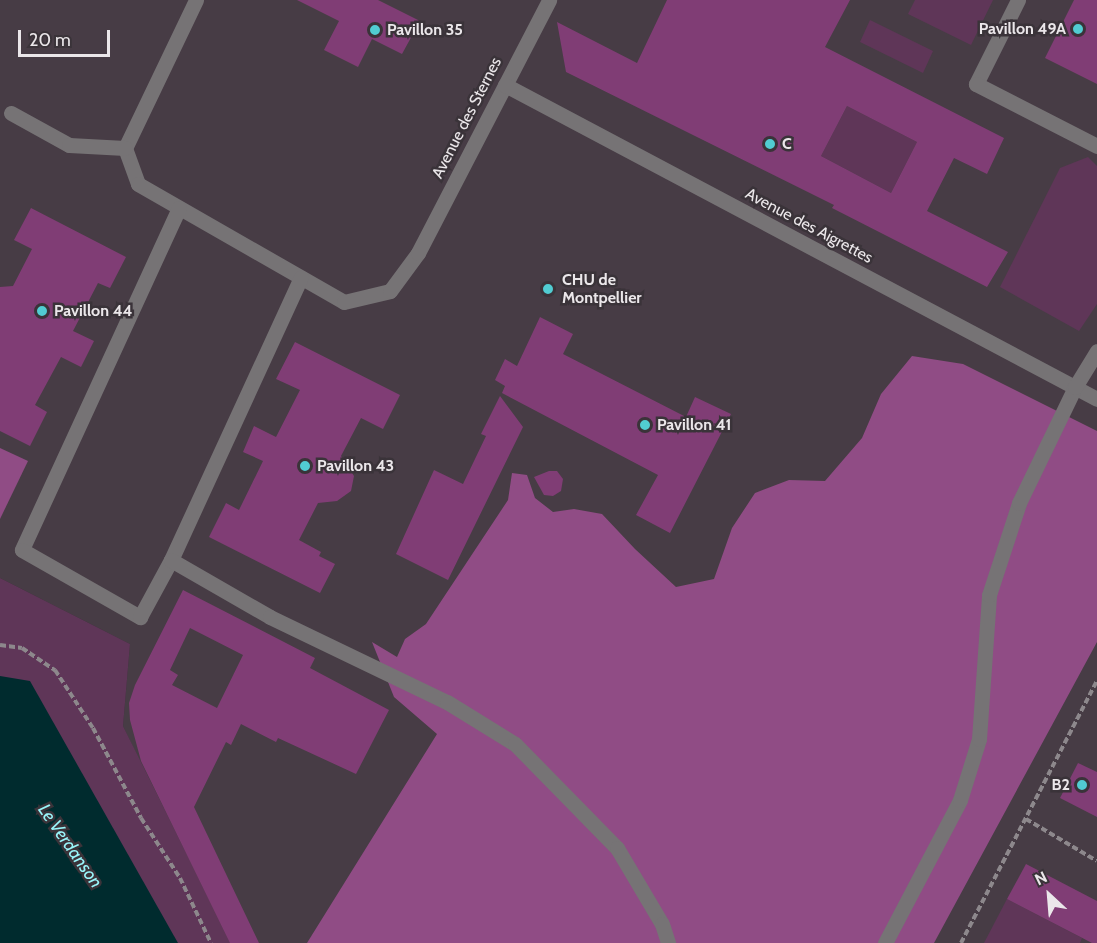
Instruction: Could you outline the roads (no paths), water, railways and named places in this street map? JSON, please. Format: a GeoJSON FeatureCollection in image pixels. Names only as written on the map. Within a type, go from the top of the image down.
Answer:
{"type":"FeatureCollection","features":[{"type":"Feature","properties":{"kind":"lane"},"geometry":{"type":"LineString","coordinates":[[11,113],[69,145],[125,148],[139,114],[196,0]]}},
{"type":"Feature","properties":{"kind":"lane","name":"Avenue des Sternes"},"geometry":{"type":"LineString","coordinates":[[125,148],[138,184],[345,302],[390,291],[418,253],[549,0]]}},
{"type":"Feature","properties":{"kind":"lane"},"geometry":{"type":"LineString","coordinates":[[1017,0],[976,84],[1097,146]]}},
{"type":"Feature","properties":{"kind":"lane","name":"Avenue des Aigrettes"},"geometry":{"type":"LineString","coordinates":[[505,85],[1097,399]]}},
{"type":"Feature","properties":{"kind":"lane"},"geometry":{"type":"LineString","coordinates":[[179,208],[22,550],[140,616],[171,560],[301,277]]}},
{"type":"Feature","properties":{"kind":"lane"},"geometry":{"type":"LineString","coordinates":[[885,943],[960,800],[979,740],[989,595],[1019,503],[1075,387],[1097,351]]}},
{"type":"Feature","properties":{"kind":"lane"},"geometry":{"type":"LineString","coordinates":[[171,560],[270,618],[447,702],[514,744],[617,848],[662,924],[668,943]]}},
{"type":"Feature","properties":{"kind":"water","name":"Le Verdanson"},"geometry":{"type":"Polygon","coordinates":[[[0,676],[30,681],[178,943],[0,943],[0,676]]]}},
{"type":"Feature","properties":{"kind":"place","name":"Pavillon 49A"},"geometry":{"type":"Point","coordinates":[1078,29]}},
{"type":"Feature","properties":{"kind":"place","name":"Pavillon 35"},"geometry":{"type":"Point","coordinates":[375,30]}},
{"type":"Feature","properties":{"kind":"place","name":"C"},"geometry":{"type":"Point","coordinates":[770,144]}},
{"type":"Feature","properties":{"kind":"place","name":"CHU de Montpellier"},"geometry":{"type":"Point","coordinates":[548,289]}},
{"type":"Feature","properties":{"kind":"place","name":"Pavillon 44"},"geometry":{"type":"Point","coordinates":[42,311]}},
{"type":"Feature","properties":{"kind":"place","name":"Pavillon 41"},"geometry":{"type":"Point","coordinates":[645,425]}},
{"type":"Feature","properties":{"kind":"place","name":"Pavillon 43"},"geometry":{"type":"Point","coordinates":[305,466]}},
{"type":"Feature","properties":{"kind":"place","name":"B2"},"geometry":{"type":"Point","coordinates":[1082,785]}}]}
